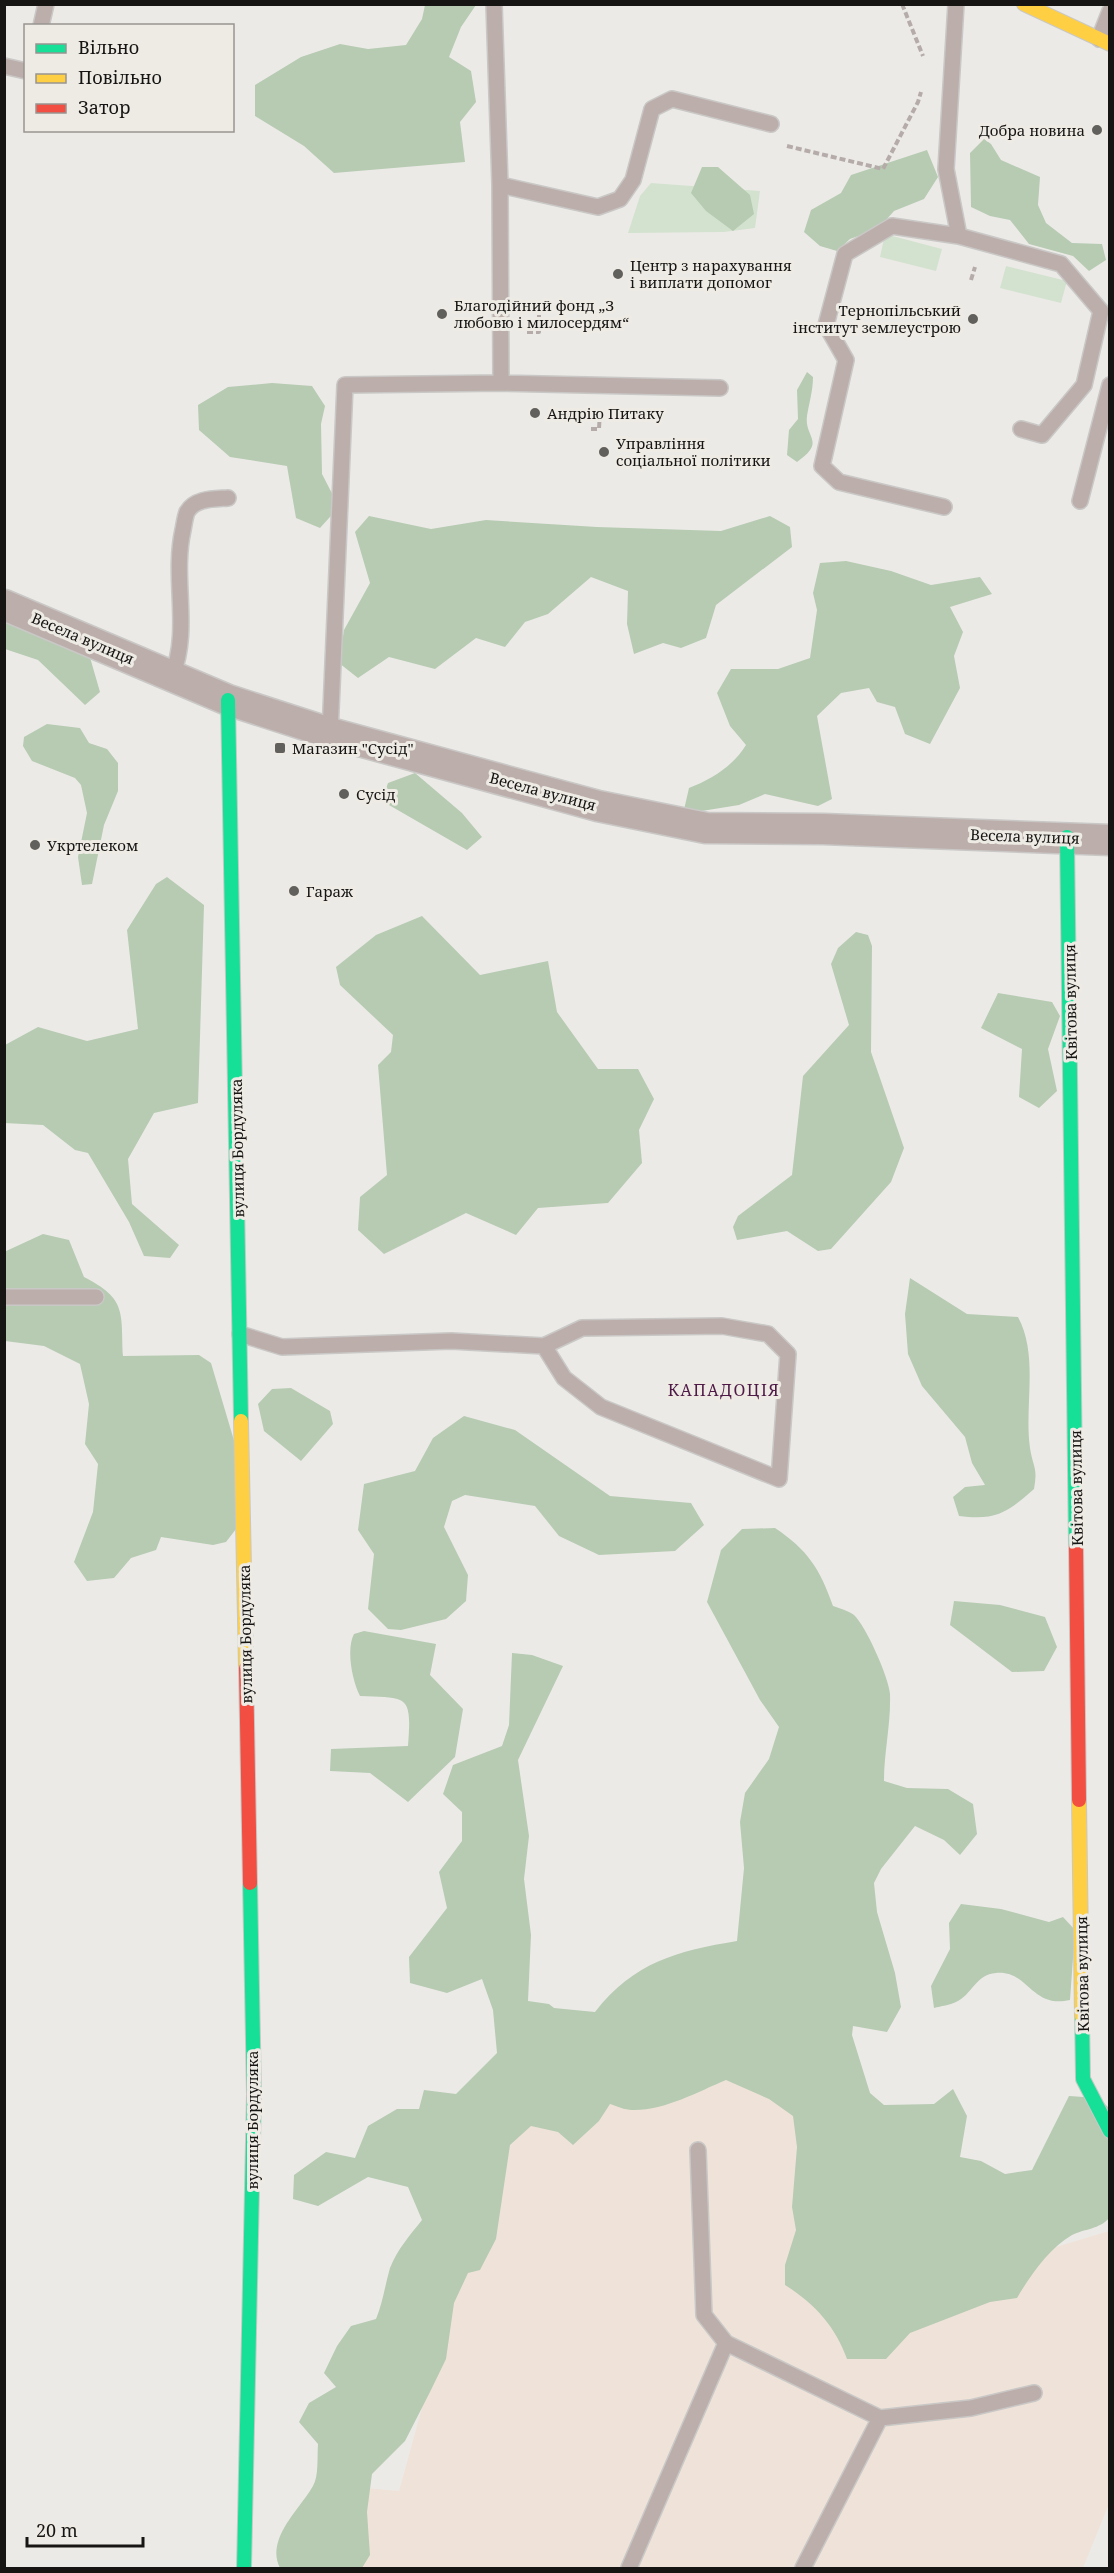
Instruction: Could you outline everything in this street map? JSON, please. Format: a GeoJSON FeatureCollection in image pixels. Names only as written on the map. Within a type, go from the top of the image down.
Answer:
{"type":"FeatureCollection","features":[{"type":"Feature","properties":{"kind":"street"},"geometry":{"type":"LineString","coordinates":[[1024,4],[1104,41]]}},
{"type":"Feature","properties":{"kind":"street","name":"Весела вулиця"},"geometry":{"type":"LineString","coordinates":[[4,605],[228,700],[330,733],[598,806],[706,828],[823,829],[1110,840]]}},
{"type":"Feature","properties":{"kind":"street","name":"вулиця Бордуляка"},"geometry":{"type":"LineString","coordinates":[[228,700],[254,2094],[244,2568]]}},
{"type":"Feature","properties":{"kind":"street","name":"Квітова вулиця"},"geometry":{"type":"LineString","coordinates":[[1067,837],[1083,2079],[1110,2132]]}},
{"type":"Feature","properties":{"kind":"lane"},"geometry":{"type":"LineString","coordinates":[[41,24],[46,4]]}},
{"type":"Feature","properties":{"kind":"lane"},"geometry":{"type":"LineString","coordinates":[[494,4],[500,185],[501,383]]}},
{"type":"Feature","properties":{"kind":"lane"},"geometry":{"type":"LineString","coordinates":[[956,4],[946,169],[959,236]]}},
{"type":"Feature","properties":{"kind":"lane"},"geometry":{"type":"LineString","coordinates":[[1104,41],[1110,11]]}},
{"type":"Feature","properties":{"kind":"lane"},"geometry":{"type":"LineString","coordinates":[[4,66],[24,71]]}},
{"type":"Feature","properties":{"kind":"lane"},"geometry":{"type":"LineString","coordinates":[[500,185],[598,207],[620,199],[633,180],[652,109],[672,99],[771,124]]}},
{"type":"Feature","properties":{"kind":"lane"},"geometry":{"type":"LineString","coordinates":[[944,507],[839,482],[822,466],[846,360],[826,325],[845,254],[892,226],[959,236],[1061,264],[1101,311],[1084,385],[1042,435],[1021,429]]}},
{"type":"Feature","properties":{"kind":"lane"},"geometry":{"type":"LineString","coordinates":[[330,733],[345,385],[501,383],[720,388]]}},
{"type":"Feature","properties":{"kind":"lane"},"geometry":{"type":"LineString","coordinates":[[1080,501],[1110,385]]}},
{"type":"Feature","properties":{"kind":"lane"},"geometry":{"type":"LineString","coordinates":[[172,676],[182,643],[178,557],[187,511],[203,499],[228,498]]}},
{"type":"Feature","properties":{"kind":"lane"},"geometry":{"type":"LineString","coordinates":[[4,1297],[96,1297]]}},
{"type":"Feature","properties":{"kind":"lane"},"geometry":{"type":"LineString","coordinates":[[240,1334],[282,1347],[452,1341],[544,1346],[582,1328],[722,1326],[768,1334],[788,1354],[779,1479],[601,1407],[564,1378],[544,1346]]}},
{"type":"Feature","properties":{"kind":"lane"},"geometry":{"type":"LineString","coordinates":[[698,2150],[704,2314],[726,2343],[880,2418],[970,2408],[1034,2393]]}},
{"type":"Feature","properties":{"kind":"lane"},"geometry":{"type":"LineString","coordinates":[[629,2568],[726,2343]]}},
{"type":"Feature","properties":{"kind":"lane"},"geometry":{"type":"LineString","coordinates":[[802,2568],[880,2418]]}},
{"type":"Feature","properties":{"kind":"path"},"geometry":{"type":"LineString","coordinates":[[902,4],[927,66]]}},
{"type":"Feature","properties":{"kind":"path"},"geometry":{"type":"LineString","coordinates":[[771,124],[768,142],[883,169],[918,102],[923,84]]}},
{"type":"Feature","properties":{"kind":"shaded area"},"geometry":{"type":"Polygon","coordinates":[[[742,2067],[996,2265],[1109,2231],[1109,2504],[1083,2568],[341,2568],[365,2488],[399,2491],[502,2118],[742,2067]]]}},
{"type":"Feature","properties":{"kind":"green space"},"geometry":{"type":"Polygon","coordinates":[[[425,5],[476,5],[461,27],[449,57],[471,71],[476,102],[460,122],[465,162],[334,173],[304,146],[255,116],[255,85],[301,57],[340,44],[368,49],[406,45],[422,19],[425,5]]]}},
{"type":"Feature","properties":{"kind":"green space"},"geometry":{"type":"Polygon","coordinates":[[[984,139],[991,144],[1001,160],[1040,177],[1038,205],[1046,223],[1072,243],[1102,244],[1106,260],[1089,271],[1073,256],[1029,244],[1010,220],[990,216],[971,207],[970,153],[984,139]]]}},
{"type":"Feature","properties":{"kind":"green space"},"geometry":{"type":"Polygon","coordinates":[[[927,150],[938,177],[924,199],[894,211],[878,229],[850,239],[837,251],[820,246],[804,232],[811,210],[841,193],[851,175],[927,150]]]}},
{"type":"Feature","properties":{"kind":"green space"},"geometry":{"type":"Polygon","coordinates":[[[702,167],[718,167],[750,195],[754,214],[733,231],[706,211],[691,193],[702,167]]]}},
{"type":"Feature","properties":{"kind":"green space"},"geometry":{"type":"Polygon","coordinates":[[[651,183],[760,191],[755,228],[724,232],[628,233],[640,196],[651,183]]]}},
{"type":"Feature","properties":{"kind":"green space"},"geometry":{"type":"Polygon","coordinates":[[[885,234],[942,249],[936,271],[880,257],[885,234]]]}},
{"type":"Feature","properties":{"kind":"green space"},"geometry":{"type":"Polygon","coordinates":[[[1006,266],[1067,281],[1061,303],[1000,288],[1006,266]]]}},
{"type":"Feature","properties":{"kind":"green space"},"geometry":{"type":"Polygon","coordinates":[[[807,372],[813,377],[807,423],[813,444],[806,455],[797,462],[787,455],[789,430],[798,419],[797,390],[807,372]]]}},
{"type":"Feature","properties":{"kind":"green space"},"geometry":{"type":"Polygon","coordinates":[[[272,383],[312,386],[325,406],[321,424],[322,474],[339,507],[320,528],[296,518],[287,466],[230,457],[199,430],[198,405],[228,387],[272,383]]]}},
{"type":"Feature","properties":{"kind":"green space"},"geometry":{"type":"Polygon","coordinates":[[[369,516],[431,529],[486,520],[597,527],[721,531],[770,516],[790,527],[792,547],[716,605],[706,638],[681,648],[663,643],[634,654],[627,624],[628,591],[591,577],[548,614],[525,622],[505,647],[476,638],[435,669],[389,657],[358,678],[339,663],[344,630],[370,583],[355,532],[369,516]]]}},
{"type":"Feature","properties":{"kind":"green space"},"geometry":{"type":"Polygon","coordinates":[[[846,561],[891,571],[931,585],[980,577],[992,594],[950,607],[963,632],[954,656],[960,688],[930,744],[905,734],[895,707],[877,702],[869,688],[841,693],[817,716],[832,799],[818,806],[765,794],[739,805],[683,814],[689,788],[721,771],[741,753],[746,745],[730,726],[717,693],[731,669],[778,669],[810,658],[817,610],[813,593],[820,563],[846,561]]]}},
{"type":"Feature","properties":{"kind":"green space"},"geometry":{"type":"Polygon","coordinates":[[[4,616],[87,647],[100,692],[85,705],[38,660],[5,649],[4,616]]]}},
{"type":"Feature","properties":{"kind":"green space"},"geometry":{"type":"Polygon","coordinates":[[[47,724],[80,728],[89,743],[107,749],[118,763],[118,791],[104,825],[92,884],[82,885],[78,857],[87,813],[81,785],[75,778],[32,761],[23,746],[24,737],[47,724]]]}},
{"type":"Feature","properties":{"kind":"green space"},"geometry":{"type":"Polygon","coordinates":[[[415,773],[462,813],[482,837],[467,850],[382,801],[388,783],[415,773]]]}},
{"type":"Feature","properties":{"kind":"green space"},"geometry":{"type":"Polygon","coordinates":[[[167,877],[204,905],[198,1103],[154,1113],[128,1159],[132,1204],[179,1245],[170,1258],[144,1256],[129,1222],[88,1153],[75,1150],[43,1125],[4,1123],[5,1045],[38,1027],[87,1041],[138,1029],[127,930],[156,884],[167,877]]]}},
{"type":"Feature","properties":{"kind":"green space"},"geometry":{"type":"Polygon","coordinates":[[[422,916],[480,975],[548,961],[557,1012],[598,1069],[638,1069],[654,1099],[639,1130],[642,1163],[608,1203],[538,1208],[516,1235],[466,1213],[384,1254],[358,1230],[360,1197],[387,1175],[378,1065],[391,1052],[393,1035],[340,985],[336,967],[376,935],[422,916]]]}},
{"type":"Feature","properties":{"kind":"green space"},"geometry":{"type":"Polygon","coordinates":[[[856,932],[868,935],[872,946],[871,1052],[904,1148],[891,1182],[831,1249],[818,1251],[787,1231],[737,1240],[733,1227],[738,1216],[792,1175],[803,1076],[849,1025],[831,964],[838,948],[856,932]]]}},
{"type":"Feature","properties":{"kind":"green space"},"geometry":{"type":"Polygon","coordinates":[[[998,993],[1052,1002],[1060,1016],[1048,1049],[1057,1091],[1039,1108],[1019,1097],[1022,1049],[981,1028],[998,993]]]}},
{"type":"Feature","properties":{"kind":"green space"},"geometry":{"type":"Polygon","coordinates":[[[43,1234],[69,1240],[84,1277],[108,1292],[115,1300],[121,1317],[123,1356],[199,1355],[211,1363],[249,1491],[243,1520],[226,1542],[213,1545],[161,1537],[156,1550],[131,1558],[114,1578],[87,1581],[74,1562],[93,1512],[98,1464],[85,1444],[89,1404],[80,1364],[44,1346],[5,1341],[4,1252],[43,1234]]]}},
{"type":"Feature","properties":{"kind":"green space"},"geometry":{"type":"Polygon","coordinates":[[[910,1278],[967,1314],[1018,1317],[1024,1332],[1028,1348],[1029,1432],[1035,1471],[1034,1489],[1017,1504],[1001,1513],[983,1517],[959,1516],[953,1497],[965,1487],[985,1485],[972,1463],[965,1437],[922,1386],[908,1354],[905,1314],[910,1278]]]}},
{"type":"Feature","properties":{"kind":"green space"},"geometry":{"type":"Polygon","coordinates":[[[291,1388],[330,1411],[333,1424],[301,1461],[264,1431],[258,1404],[272,1389],[291,1388]]]}},
{"type":"Feature","properties":{"kind":"green space"},"geometry":{"type":"Polygon","coordinates":[[[464,1416],[515,1430],[610,1496],[691,1503],[704,1525],[675,1551],[599,1555],[559,1536],[535,1506],[465,1495],[452,1501],[444,1527],[468,1575],[466,1601],[446,1619],[401,1630],[388,1629],[368,1609],[374,1554],[358,1530],[364,1484],[415,1471],[433,1438],[464,1416]]]}},
{"type":"Feature","properties":{"kind":"green space"},"geometry":{"type":"Polygon","coordinates":[[[775,1528],[796,1544],[812,1561],[833,1606],[854,1615],[859,1621],[886,1676],[890,1694],[884,1781],[907,1788],[948,1789],[973,1804],[977,1834],[960,1855],[944,1840],[915,1826],[881,1869],[874,1883],[877,1912],[895,1973],[901,2007],[887,2032],[853,2026],[852,2035],[870,2093],[884,2105],[934,2104],[953,2089],[967,2116],[960,2157],[981,2161],[1005,2174],[1032,2170],[1069,2096],[1099,2098],[1109,2108],[1109,2218],[1097,2227],[1072,2235],[1056,2247],[1034,2272],[1017,2298],[990,2302],[910,2333],[886,2359],[847,2359],[836,2336],[823,2317],[806,2300],[785,2285],[785,2265],[796,2230],[792,2207],[797,2147],[793,2116],[769,2099],[726,2080],[680,2100],[656,2107],[629,2110],[610,2104],[599,2121],[573,2145],[558,2132],[531,2126],[510,2145],[496,2239],[480,2270],[468,2273],[454,2303],[446,2359],[405,2441],[372,2474],[367,2512],[370,2555],[362,2568],[280,2568],[277,2546],[280,2535],[313,2486],[317,2471],[318,2444],[299,2422],[309,2403],[336,2387],[324,2373],[337,2346],[351,2326],[376,2319],[393,2261],[422,2220],[408,2187],[368,2177],[318,2206],[293,2199],[294,2175],[326,2152],[355,2158],[368,2126],[397,2109],[419,2109],[424,2090],[456,2094],[497,2053],[493,2010],[482,1979],[447,1993],[410,1983],[409,1957],[447,1908],[439,1872],[462,1841],[462,1812],[443,1794],[453,1765],[502,1746],[509,1725],[512,1653],[532,1655],[563,1666],[518,1760],[529,1836],[524,1879],[531,1935],[528,2001],[549,2004],[554,2008],[595,2012],[625,1981],[658,1961],[695,1949],[737,1941],[744,1868],[740,1822],[745,1793],[769,1759],[779,1727],[760,1700],[707,1602],[721,1550],[742,1529],[775,1528]]]}},
{"type":"Feature","properties":{"kind":"green space"},"geometry":{"type":"Polygon","coordinates":[[[954,1601],[1000,1605],[1045,1617],[1057,1647],[1044,1671],[1012,1672],[950,1625],[954,1601]]]}},
{"type":"Feature","properties":{"kind":"green space"},"geometry":{"type":"Polygon","coordinates":[[[364,1631],[436,1644],[430,1675],[463,1709],[455,1757],[408,1802],[370,1773],[330,1771],[331,1749],[408,1746],[409,1717],[404,1702],[388,1697],[360,1696],[357,1689],[352,1673],[350,1648],[354,1634],[364,1631]]]}},
{"type":"Feature","properties":{"kind":"green space"},"geometry":{"type":"Polygon","coordinates":[[[961,1904],[1001,1909],[1049,1922],[1063,1917],[1075,1930],[1070,2000],[1047,1999],[1038,1995],[1016,1977],[996,1973],[984,1977],[956,2002],[934,2008],[931,1986],[950,1949],[949,1923],[961,1904]]]}},
{"type":"Feature","properties":{"kind":"traffic: fast"},"geometry":{"type":"LineString","coordinates":[[228,700],[241,1421]]}},
{"type":"Feature","properties":{"kind":"traffic: fast"},"geometry":{"type":"LineString","coordinates":[[1067,837],[1076,1547]]}},
{"type":"Feature","properties":{"kind":"traffic: fast"},"geometry":{"type":"LineString","coordinates":[[244,2568],[254,2094],[250,1883]]}},
{"type":"Feature","properties":{"kind":"traffic: fast"},"geometry":{"type":"LineString","coordinates":[[1082,2017],[1083,2079],[1110,2131]]}},
{"type":"Feature","properties":{"kind":"traffic: slow"},"geometry":{"type":"LineString","coordinates":[[1024,4],[1110,44]]}},
{"type":"Feature","properties":{"kind":"traffic: slow"},"geometry":{"type":"LineString","coordinates":[[241,1421],[246,1668]]}},
{"type":"Feature","properties":{"kind":"traffic: slow"},"geometry":{"type":"LineString","coordinates":[[1079,1800],[1082,2017]]}},
{"type":"Feature","properties":{"kind":"traffic: jam"},"geometry":{"type":"LineString","coordinates":[[1076,1547],[1079,1800]]}},
{"type":"Feature","properties":{"kind":"traffic: jam"},"geometry":{"type":"LineString","coordinates":[[246,1668],[250,1883]]}},
{"type":"Feature","properties":{"kind":"place","name":"Добра новина"},"geometry":{"type":"Point","coordinates":[1097,130]}},
{"type":"Feature","properties":{"kind":"place","name":"Центр з нарахування і виплати допомог"},"geometry":{"type":"Point","coordinates":[618,274]}},
{"type":"Feature","properties":{"kind":"place","name":"Благодійний фонд „З любовю і милосердям“"},"geometry":{"type":"Point","coordinates":[442,314]}},
{"type":"Feature","properties":{"kind":"place","name":"Тернопільський інститут землеустрою"},"geometry":{"type":"Point","coordinates":[973,319]}},
{"type":"Feature","properties":{"kind":"place","name":"Андрію Питаку"},"geometry":{"type":"Point","coordinates":[535,413]}},
{"type":"Feature","properties":{"kind":"place","name":"Управління соціальної політики"},"geometry":{"type":"Point","coordinates":[604,452]}},
{"type":"Feature","properties":{"kind":"place","name":"Магазин \"Сусід\""},"geometry":{"type":"Point","coordinates":[280,748]}},
{"type":"Feature","properties":{"kind":"place","name":"Сусід"},"geometry":{"type":"Point","coordinates":[344,794]}},
{"type":"Feature","properties":{"kind":"place","name":"Укртелеком"},"geometry":{"type":"Point","coordinates":[35,845]}},
{"type":"Feature","properties":{"kind":"place","name":"Гараж"},"geometry":{"type":"Point","coordinates":[294,891]}},
{"type":"Feature","properties":{"kind":"district","name":"КАПАДОЦІЯ"},"geometry":{"type":"Point","coordinates":[724,1390]}}]}
